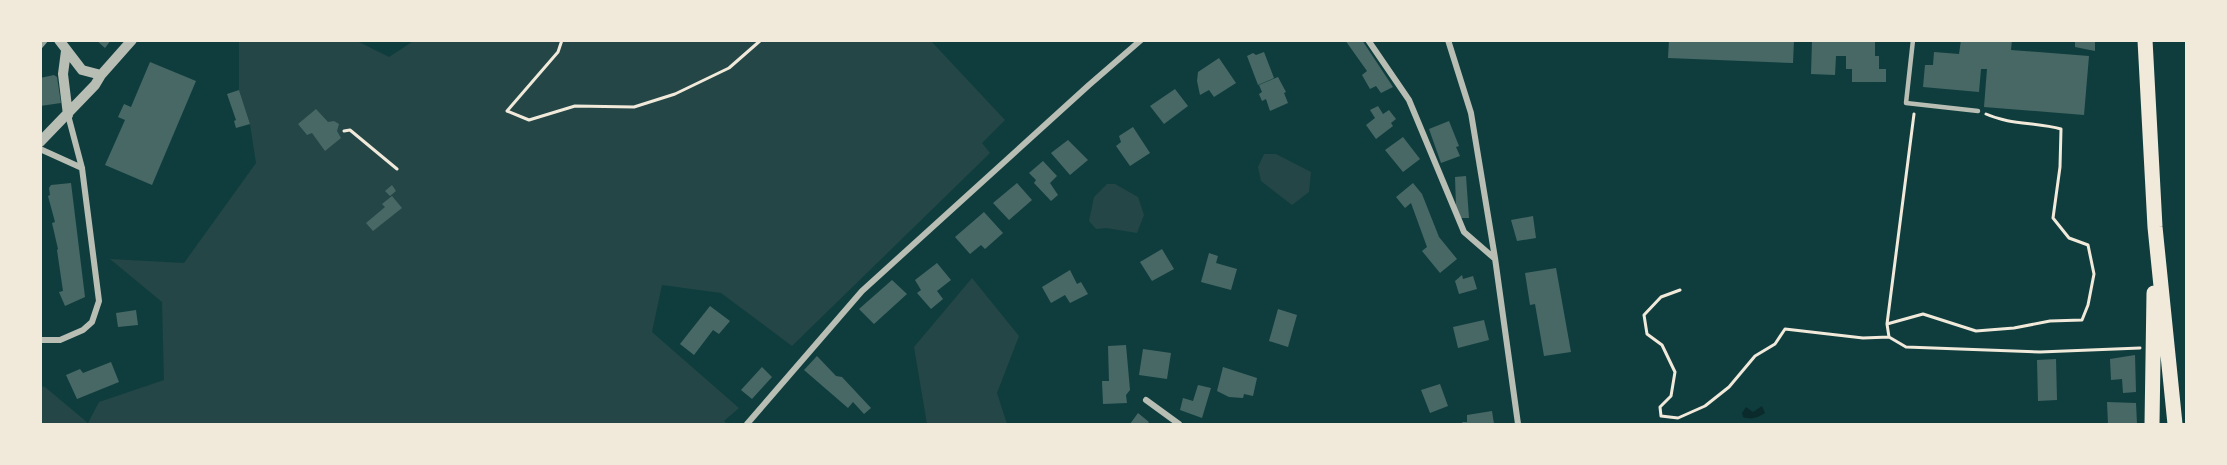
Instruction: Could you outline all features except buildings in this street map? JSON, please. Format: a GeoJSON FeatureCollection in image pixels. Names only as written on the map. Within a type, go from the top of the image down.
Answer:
{"type":"FeatureCollection","features":[{"type":"Feature","properties":{"kind":"main road"},"geometry":{"type":"LineString","coordinates":[[2145,40],[2155,227],[2175,424]]}},
{"type":"Feature","properties":{"kind":"main road"},"geometry":{"type":"LineString","coordinates":[[2152,424],[2155,227]]}},
{"type":"Feature","properties":{"kind":"street"},"geometry":{"type":"LineString","coordinates":[[59,40],[82,70],[101,75]]}},
{"type":"Feature","properties":{"kind":"street"},"geometry":{"type":"LineString","coordinates":[[40,142],[68,115],[132,40]]}},
{"type":"Feature","properties":{"kind":"street"},"geometry":{"type":"LineString","coordinates":[[747,424],[862,291],[1141,40]]}},
{"type":"Feature","properties":{"kind":"street"},"geometry":{"type":"LineString","coordinates":[[1368,40],[1409,100],[1464,232],[1495,258]]}},
{"type":"Feature","properties":{"kind":"street"},"geometry":{"type":"LineString","coordinates":[[1448,40],[1471,113],[1495,258],[1518,424]]}},
{"type":"Feature","properties":{"kind":"street"},"geometry":{"type":"LineString","coordinates":[[40,340],[60,340],[74,336],[92,322],[99,301],[82,168],[68,115],[63,74],[66,51]]}},
{"type":"Feature","properties":{"kind":"street"},"geometry":{"type":"LineString","coordinates":[[40,149],[82,168]]}},
{"type":"Feature","properties":{"kind":"street"},"geometry":{"type":"LineString","coordinates":[[1146,400],[1179,424]]}},
{"type":"Feature","properties":{"kind":"lane"},"geometry":{"type":"LineString","coordinates":[[1913,40],[1906,103],[1978,111]]}},
{"type":"Feature","properties":{"kind":"path"},"geometry":{"type":"LineString","coordinates":[[562,40],[558,52],[507,111],[529,120],[575,106],[634,107],[675,94],[729,68],[761,40]]}},
{"type":"Feature","properties":{"kind":"path"},"geometry":{"type":"LineString","coordinates":[[1888,337],[1887,324],[1915,116],[1906,103]]}},
{"type":"Feature","properties":{"kind":"path"},"geometry":{"type":"LineString","coordinates":[[1887,324],[1923,314],[1976,331],[2014,328],[2050,321],[2082,320],[2088,305],[2094,274],[2088,245],[2069,238],[2053,218],[2060,167],[2061,129],[2041,123],[2001,121],[1978,111]]}},
{"type":"Feature","properties":{"kind":"path"},"geometry":{"type":"LineString","coordinates":[[344,131],[350,130],[397,170]]}},
{"type":"Feature","properties":{"kind":"path"},"geometry":{"type":"LineString","coordinates":[[1680,290],[1661,297],[1644,315],[1647,334],[1662,345],[1675,372],[1671,396],[1660,407],[1661,416],[1678,418],[1705,406],[1728,387],[1755,356],[1775,344],[1785,329],[1863,338],[1888,337],[1906,347],[2040,352],[2153,348]]}},
{"type":"Feature","properties":{"kind":"shaded area"},"geometry":{"type":"Polygon","coordinates":[[[415,40],[931,41],[1005,120],[982,143],[990,153],[792,346],[721,293],[662,285],[652,332],[739,408],[724,421],[727,424],[41,424],[41,386],[88,423],[99,402],[164,380],[162,302],[110,259],[184,263],[256,163],[250,124],[239,90],[239,42],[357,41],[389,57],[415,40]]]}},
{"type":"Feature","properties":{"kind":"shaded area"},"geometry":{"type":"Polygon","coordinates":[[[1264,154],[1276,154],[1311,172],[1309,192],[1292,205],[1261,181],[1258,167],[1264,154]]]}},
{"type":"Feature","properties":{"kind":"shaded area"},"geometry":{"type":"Polygon","coordinates":[[[1107,184],[1115,184],[1138,197],[1144,215],[1137,233],[1106,228],[1096,229],[1089,221],[1094,197],[1107,184]]]}},
{"type":"Feature","properties":{"kind":"shaded area"},"geometry":{"type":"Polygon","coordinates":[[[972,278],[1019,336],[997,393],[1007,424],[927,424],[914,347],[972,278]]]}},
{"type":"Feature","properties":{"kind":"shaded area"},"geometry":{"type":"Polygon","coordinates":[[[1762,406],[1765,413],[1762,415],[1752,418],[1743,417],[1742,413],[1746,407],[1753,412],[1762,406]]]}},
{"type":"Feature","properties":{"kind":"railway"},"geometry":{"type":"LineString","coordinates":[[40,47],[46,40]]}}]}
